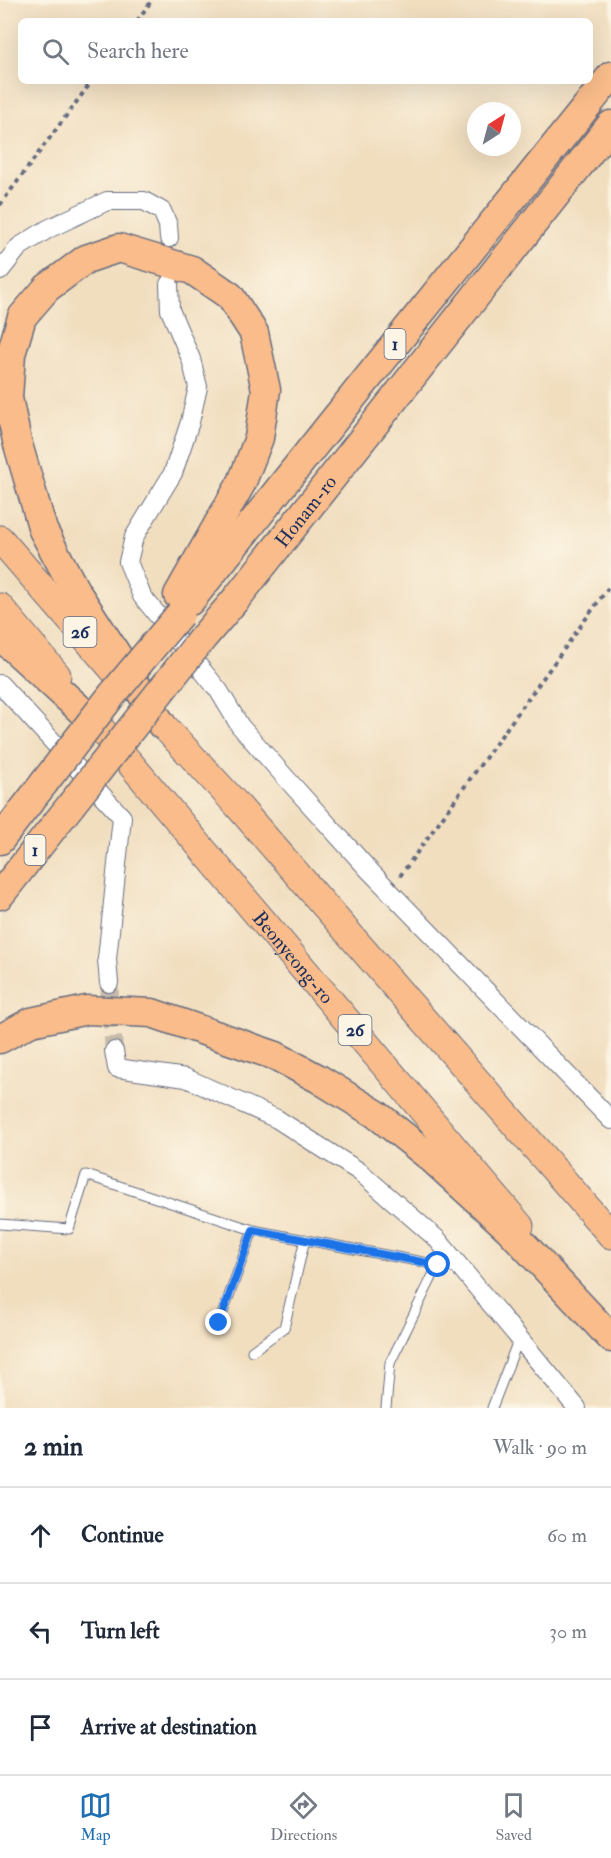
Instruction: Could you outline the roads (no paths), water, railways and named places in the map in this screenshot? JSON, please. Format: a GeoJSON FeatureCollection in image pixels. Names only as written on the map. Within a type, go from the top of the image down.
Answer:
{"type":"FeatureCollection","features":[{"type":"Feature","properties":{"kind":"highway","name":"Honam-ro"},"geometry":{"type":"LineString","coordinates":[[179,605],[331,424],[611,76]]}},
{"type":"Feature","properties":{"kind":"highway","name":"Honam-ro"},"geometry":{"type":"LineString","coordinates":[[0,895],[611,125]]}},
{"type":"Feature","properties":{"kind":"highway"},"geometry":{"type":"LineString","coordinates":[[162,724],[75,590],[43,530],[17,441],[9,398],[11,354],[22,317],[47,288],[86,259],[119,248],[192,270],[230,296],[254,333],[266,390],[259,438],[242,482],[179,605]]}},
{"type":"Feature","properties":{"kind":"highway","name":"1"},"geometry":{"type":"LineString","coordinates":[[0,840],[179,605]]}},
{"type":"Feature","properties":{"kind":"highway"},"geometry":{"type":"LineString","coordinates":[[0,636],[98,726]]}},
{"type":"Feature","properties":{"kind":"highway"},"geometry":{"type":"LineString","coordinates":[[0,1039],[31,1022],[87,1010],[152,1013],[276,1056],[376,1114],[430,1157],[508,1228],[611,1336]]}},
{"type":"Feature","properties":{"kind":"main road","name":"26"},"geometry":{"type":"LineString","coordinates":[[0,539],[162,724],[238,806],[611,1234]]}},
{"type":"Feature","properties":{"kind":"main road","name":"Beonyeong-ro"},"geometry":{"type":"LineString","coordinates":[[0,607],[611,1336]]}},
{"type":"Feature","properties":{"kind":"street"},"geometry":{"type":"LineString","coordinates":[[0,271],[19,247],[48,229],[107,201],[144,201],[162,211],[168,225],[169,238]]}},
{"type":"Feature","properties":{"kind":"street"},"geometry":{"type":"LineString","coordinates":[[169,284],[170,310],[191,359],[198,387],[190,422],[173,473],[134,537],[128,562],[142,596],[219,691],[240,726],[389,891],[611,1120]]}},
{"type":"Feature","properties":{"kind":"street"},"geometry":{"type":"LineString","coordinates":[[0,684],[122,817],[106,959],[109,983]]}},
{"type":"Feature","properties":{"kind":"street"},"geometry":{"type":"LineString","coordinates":[[114,1051],[117,1068],[186,1078],[277,1119],[360,1172],[437,1239],[577,1408]]}},
{"type":"Feature","properties":{"kind":"lane"},"geometry":{"type":"LineString","coordinates":[[0,1224],[69,1228],[86,1175],[253,1230],[462,1269]]}},
{"type":"Feature","properties":{"kind":"lane"},"geometry":{"type":"LineString","coordinates":[[219,1323],[253,1230]]}},
{"type":"Feature","properties":{"kind":"lane"},"geometry":{"type":"LineString","coordinates":[[252,1352],[284,1328],[305,1239]]}},
{"type":"Feature","properties":{"kind":"lane"},"geometry":{"type":"LineString","coordinates":[[386,1408],[390,1363],[438,1265]]}},
{"type":"Feature","properties":{"kind":"lane"},"geometry":{"type":"LineString","coordinates":[[492,1408],[519,1338]]}},
{"type":"Feature","properties":{"kind":"tunnel"},"geometry":{"type":"LineString","coordinates":[[109,983],[114,1051]]}}]}
